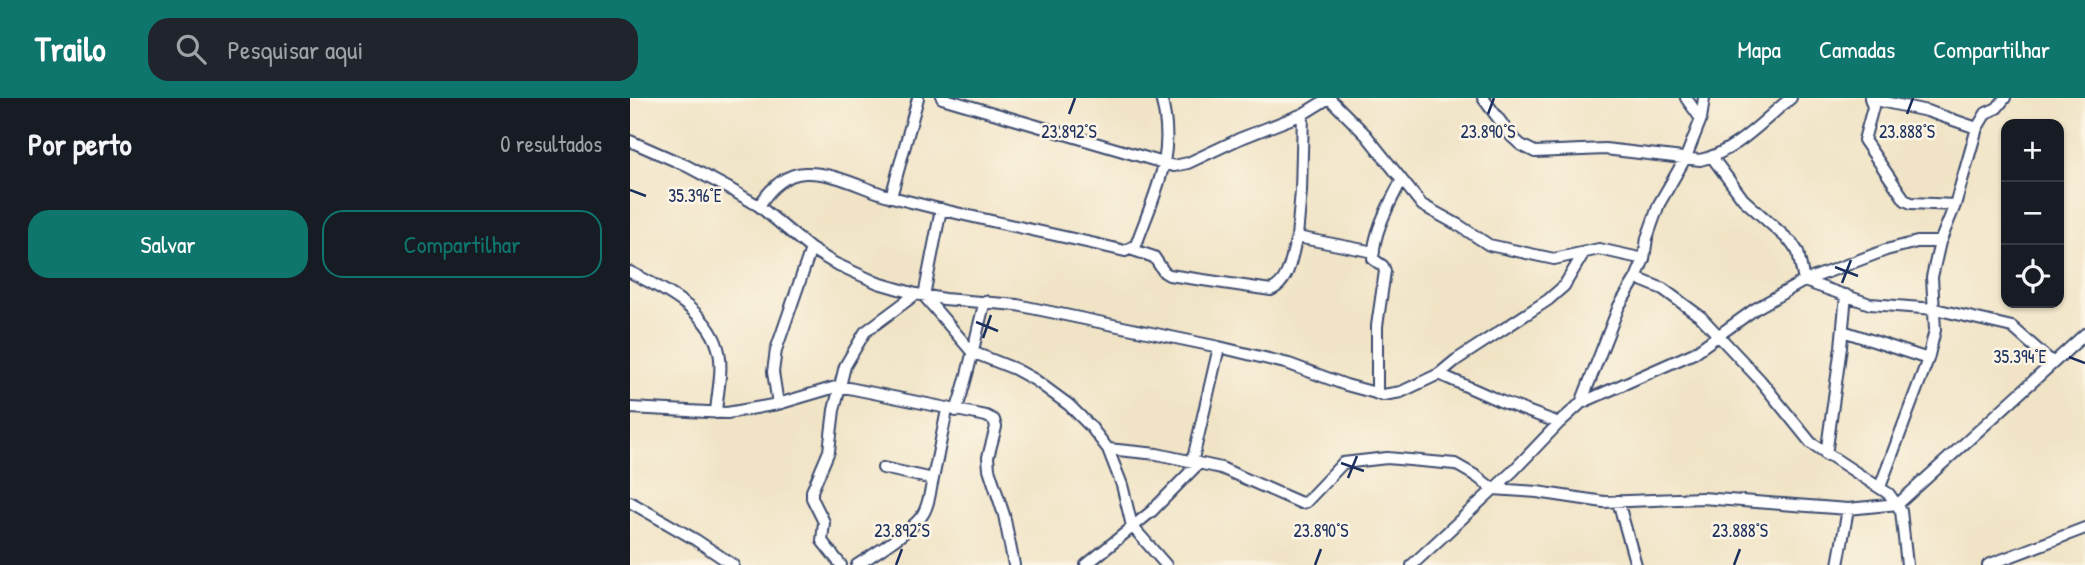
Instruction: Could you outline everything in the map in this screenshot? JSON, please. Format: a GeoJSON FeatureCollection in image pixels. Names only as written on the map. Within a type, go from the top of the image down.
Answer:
{"type":"FeatureCollection","features":[{"type":"Feature","properties":{"kind":"street"},"geometry":{"type":"LineString","coordinates":[[891,197],[918,98]]}},
{"type":"Feature","properties":{"kind":"street"},"geometry":{"type":"LineString","coordinates":[[942,98],[1174,166],[1188,163],[1307,112],[1329,98],[1366,135],[1422,205],[1489,246],[1554,259],[1598,250],[1644,259]]}},
{"type":"Feature","properties":{"kind":"street"},"geometry":{"type":"LineString","coordinates":[[759,206],[776,185],[804,173],[835,177],[891,197],[1125,251],[1136,245],[1165,164],[1168,138],[1161,98]]}},
{"type":"Feature","properties":{"kind":"street"},"geometry":{"type":"LineString","coordinates":[[1130,249],[1154,257],[1169,275],[1271,290],[1280,286],[1285,279],[1297,237],[1307,112],[1305,98]]}},
{"type":"Feature","properties":{"kind":"street"},"geometry":{"type":"LineString","coordinates":[[1483,98],[1512,137],[1535,152],[1574,148],[1605,149],[1700,160],[1712,157],[1735,144],[1791,98]]}},
{"type":"Feature","properties":{"kind":"street"},"geometry":{"type":"LineString","coordinates":[[1686,98],[1701,119]]}},
{"type":"Feature","properties":{"kind":"street"},"geometry":{"type":"LineString","coordinates":[[1581,403],[1619,306],[1644,259],[1647,238],[1660,204],[1686,157],[1701,119],[1704,98]]}},
{"type":"Feature","properties":{"kind":"street"},"geometry":{"type":"LineString","coordinates":[[1955,205],[1911,203],[1905,200],[1864,140],[1872,107],[1870,98],[1940,114],[1977,128]]}},
{"type":"Feature","properties":{"kind":"street"},"geometry":{"type":"LineString","coordinates":[[1880,487],[1928,359],[1935,330],[1932,277],[1940,242],[1955,205],[1977,128],[1986,113],[1997,108],[2005,98]]}},
{"type":"Feature","properties":{"kind":"street"},"geometry":{"type":"LineString","coordinates":[[630,141],[685,165],[759,206],[811,248],[877,283],[920,295],[1017,305],[1219,347],[1289,364],[1377,394],[1401,392],[1439,374],[1548,300],[1564,286],[1583,254]]}},
{"type":"Feature","properties":{"kind":"street"},"geometry":{"type":"LineString","coordinates":[[1712,157],[1742,199],[1792,243],[1798,252],[1804,281]]}},
{"type":"Feature","properties":{"kind":"street"},"geometry":{"type":"LineString","coordinates":[[1377,394],[1377,326],[1385,271],[1383,266],[1373,259],[1383,217],[1401,181]]}},
{"type":"Feature","properties":{"kind":"street"},"geometry":{"type":"LineString","coordinates":[[841,565],[822,541],[824,522],[812,498],[812,491],[829,451],[839,386],[845,366],[865,332],[920,295],[941,209]]}},
{"type":"Feature","properties":{"kind":"street"},"geometry":{"type":"LineString","coordinates":[[1297,237],[1374,252]]}},
{"type":"Feature","properties":{"kind":"street"},"geometry":{"type":"LineString","coordinates":[[1412,565],[1581,403],[1675,363],[1720,336],[1755,309],[1804,281],[1886,250],[1917,242],[1940,242]]}},
{"type":"Feature","properties":{"kind":"street"},"geometry":{"type":"LineString","coordinates":[[778,404],[773,372],[776,349],[811,248]]}},
{"type":"Feature","properties":{"kind":"street"},"geometry":{"type":"LineString","coordinates":[[630,272],[679,301],[699,317],[712,334],[718,348],[720,366],[716,413]]}},
{"type":"Feature","properties":{"kind":"street"},"geometry":{"type":"LineString","coordinates":[[1636,278],[1663,289],[1679,300],[1720,336],[1760,380],[1797,429],[1826,455],[1880,487],[1898,504],[1907,565]]}},
{"type":"Feature","properties":{"kind":"street"},"geometry":{"type":"LineString","coordinates":[[1804,281],[1882,307],[1935,309],[2012,327],[2053,363]]}},
{"type":"Feature","properties":{"kind":"street"},"geometry":{"type":"LineString","coordinates":[[920,295],[972,352],[1035,380],[1069,405],[1091,427],[1108,449],[1122,485],[1132,526],[1166,565]]}},
{"type":"Feature","properties":{"kind":"street"},"geometry":{"type":"LineString","coordinates":[[1826,455],[1846,295]]}},
{"type":"Feature","properties":{"kind":"street"},"geometry":{"type":"LineString","coordinates":[[857,565],[881,550],[921,517],[928,502],[952,411],[967,381],[985,301]]}},
{"type":"Feature","properties":{"kind":"street"},"geometry":{"type":"LineString","coordinates":[[1843,331],[1928,359]]}},
{"type":"Feature","properties":{"kind":"street"},"geometry":{"type":"LineString","coordinates":[[1108,449],[1157,454],[1221,468],[1301,503],[1306,502],[1343,463],[1387,458],[1455,464],[1493,489],[1537,492],[1604,502],[1702,498],[1848,509],[1898,504],[2085,334]]}},
{"type":"Feature","properties":{"kind":"street"},"geometry":{"type":"LineString","coordinates":[[1086,565],[1171,494],[1195,464],[1219,347]]}},
{"type":"Feature","properties":{"kind":"street"},"geometry":{"type":"LineString","coordinates":[[1439,374],[1559,423]]}},
{"type":"Feature","properties":{"kind":"street"},"geometry":{"type":"LineString","coordinates":[[630,408],[716,413],[778,404],[839,386],[986,416],[994,420],[996,427],[988,457],[989,469],[1004,515],[1014,565]]}},
{"type":"Feature","properties":{"kind":"street"},"geometry":{"type":"LineString","coordinates":[[883,468],[933,479]]}},
{"type":"Feature","properties":{"kind":"street"},"geometry":{"type":"LineString","coordinates":[[1618,501],[1636,565]]}},
{"type":"Feature","properties":{"kind":"street"},"geometry":{"type":"LineString","coordinates":[[630,502],[733,565]]}},
{"type":"Feature","properties":{"kind":"street"},"geometry":{"type":"LineString","coordinates":[[1838,565],[1848,509]]}},
{"type":"Feature","properties":{"kind":"street"},"geometry":{"type":"LineString","coordinates":[[1988,565],[2085,528]]}}]}
